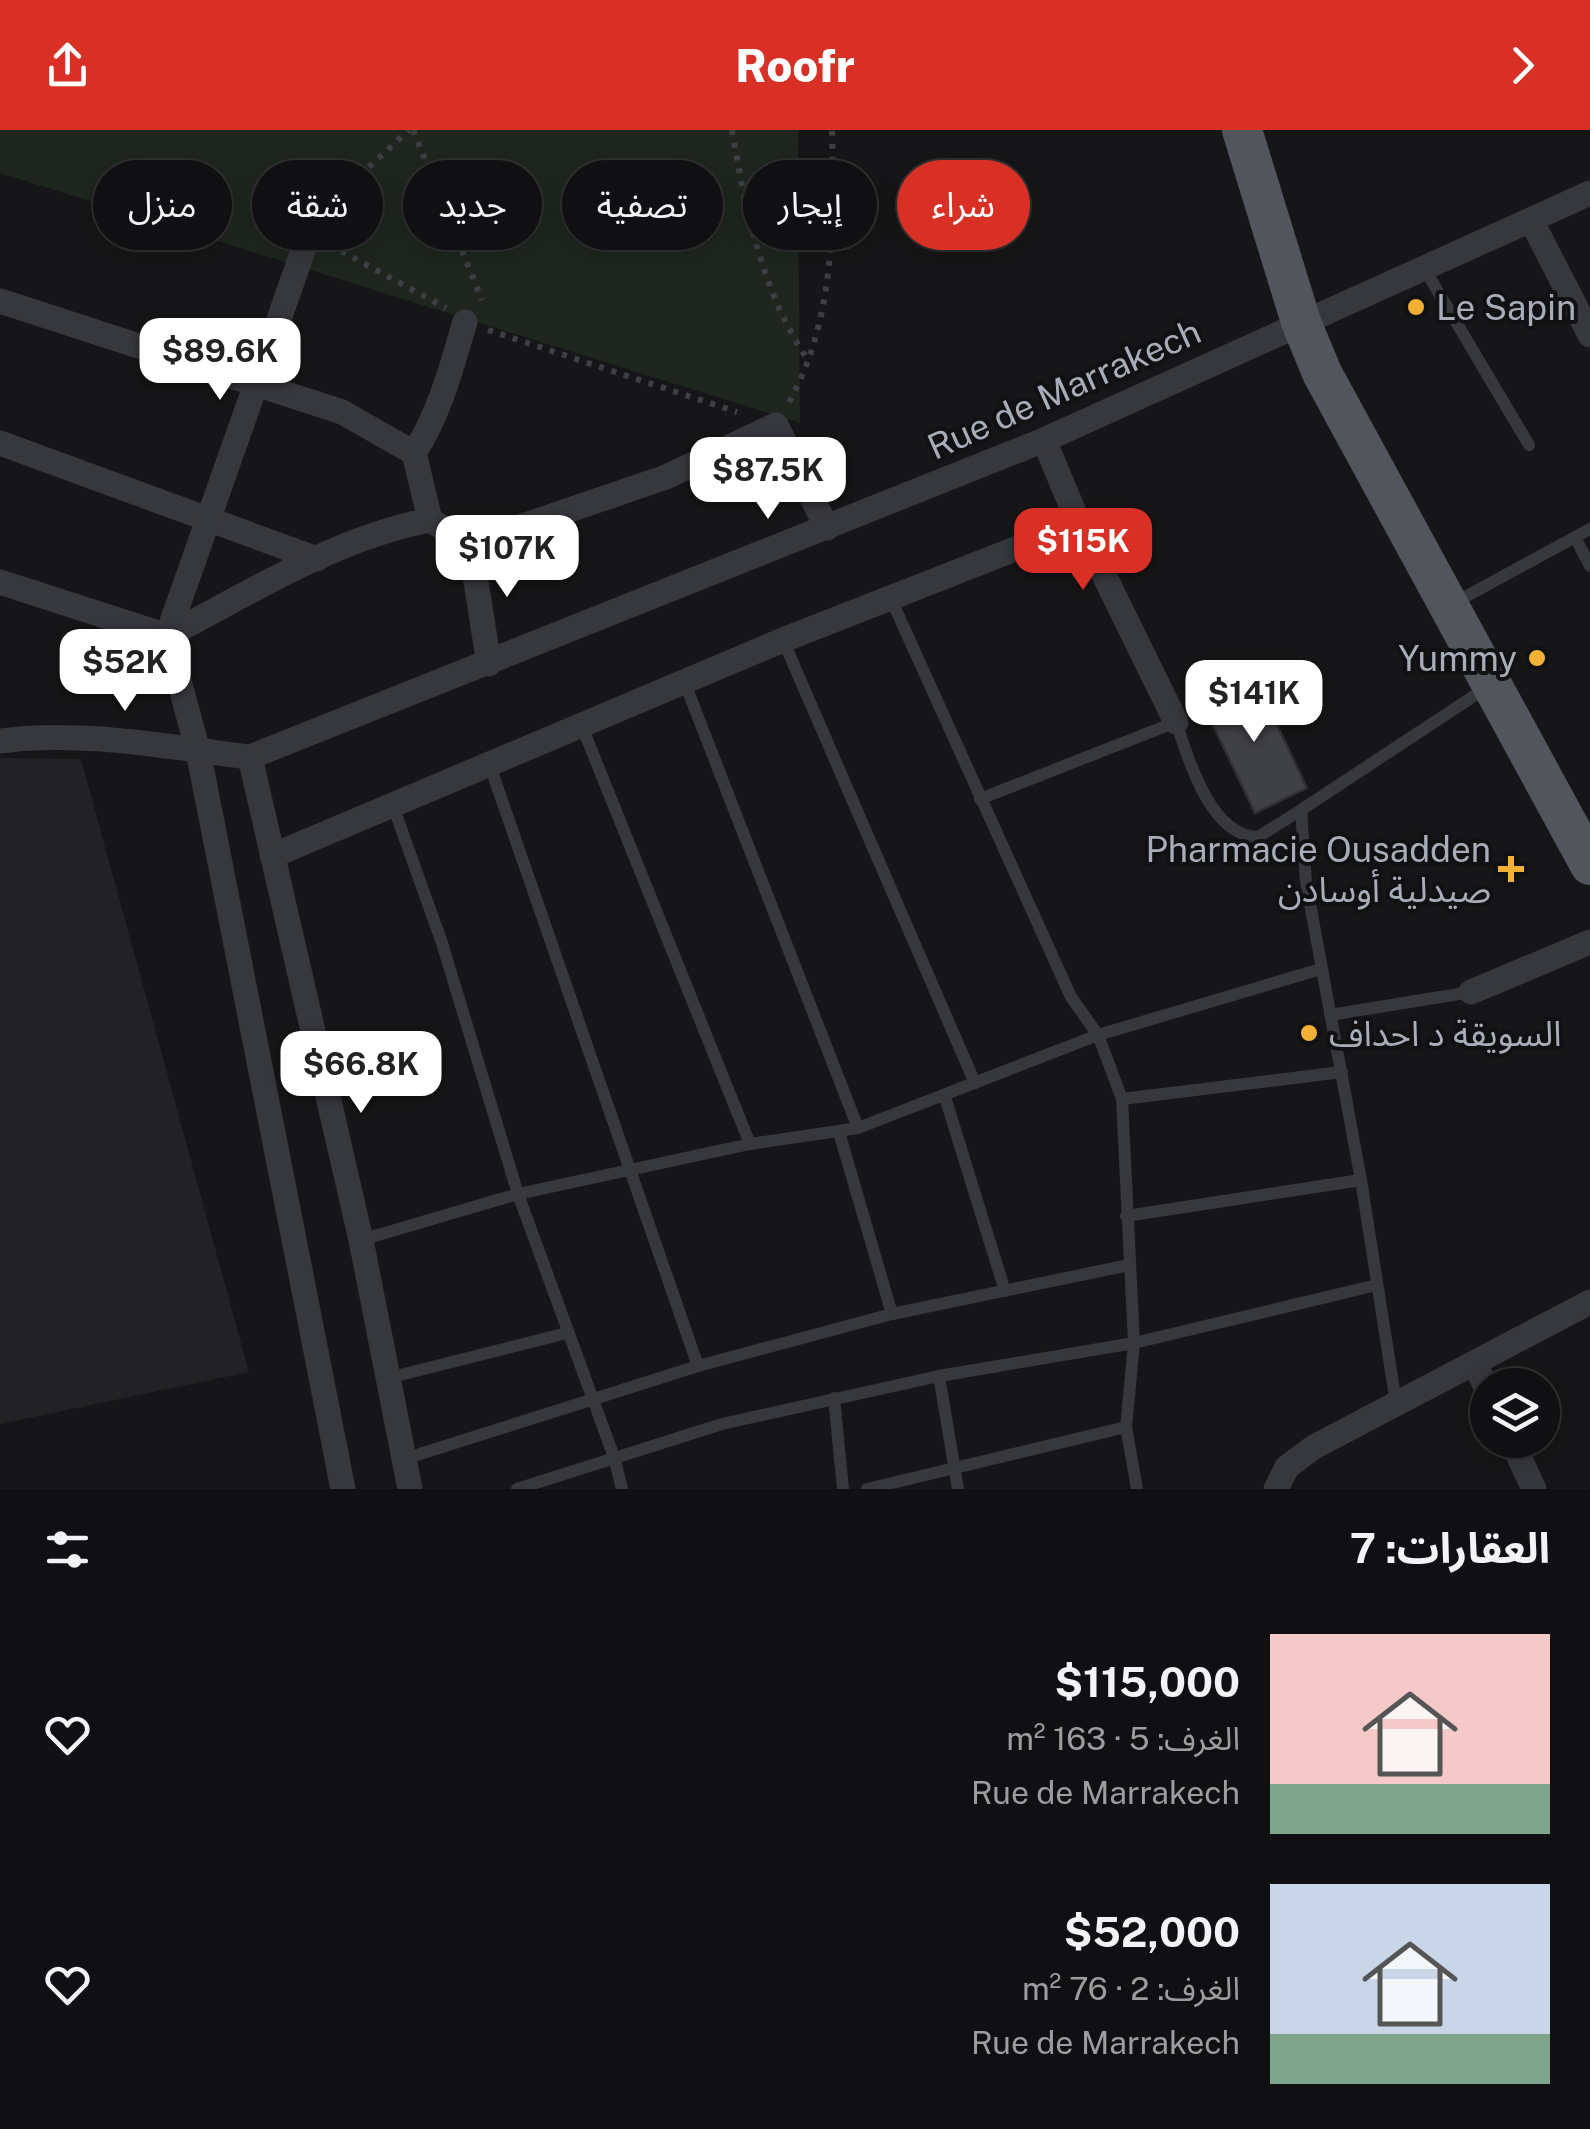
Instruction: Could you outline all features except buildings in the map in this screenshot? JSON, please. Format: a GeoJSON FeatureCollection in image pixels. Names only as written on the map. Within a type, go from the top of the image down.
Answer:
{"type":"FeatureCollection","features":[{"type":"Feature","properties":{"kind":"main road"},"geometry":{"type":"LineString","coordinates":[[1242,130],[1301,322],[1322,373],[1492,684],[1584,838]]}},
{"type":"Feature","properties":{"kind":"street","name":"Rue de Marrakech"},"geometry":{"type":"LineString","coordinates":[[0,741],[108,740],[250,756],[1044,440],[1590,193]]}},
{"type":"Feature","properties":{"kind":"street"},"geometry":{"type":"LineString","coordinates":[[1532,220],[1590,334]]}},
{"type":"Feature","properties":{"kind":"street"},"geometry":{"type":"LineString","coordinates":[[303,250],[167,636],[198,750],[343,1489]]}},
{"type":"Feature","properties":{"kind":"street"},"geometry":{"type":"LineString","coordinates":[[0,301],[342,412],[414,453]]}},
{"type":"Feature","properties":{"kind":"street"},"geometry":{"type":"LineString","coordinates":[[430,520],[414,453],[444,395],[465,322]]}},
{"type":"Feature","properties":{"kind":"street"},"geometry":{"type":"LineString","coordinates":[[0,582],[167,636],[317,558],[390,528],[430,520],[470,544],[666,478],[776,425],[828,528]]}},
{"type":"Feature","properties":{"kind":"street"},"geometry":{"type":"LineString","coordinates":[[1044,440],[1079,524],[1176,722]]}},
{"type":"Feature","properties":{"kind":"street"},"geometry":{"type":"LineString","coordinates":[[0,443],[317,558]]}},
{"type":"Feature","properties":{"kind":"street"},"geometry":{"type":"LineString","coordinates":[[272,856],[784,640],[1079,524]]}},
{"type":"Feature","properties":{"kind":"street"},"geometry":{"type":"LineString","coordinates":[[470,544],[489,664]]}},
{"type":"Feature","properties":{"kind":"street"},"geometry":{"type":"LineString","coordinates":[[250,756],[361,1240],[410,1489]]}},
{"type":"Feature","properties":{"kind":"street"},"geometry":{"type":"LineString","coordinates":[[1471,992],[1590,942]]}},
{"type":"Feature","properties":{"kind":"street"},"geometry":{"type":"LineString","coordinates":[[1276,1489],[1287,1467],[1314,1447],[1590,1302]]}},
{"type":"Feature","properties":{"kind":"street"},"geometry":{"type":"LineString","coordinates":[[1475,1364],[1477,1368]]}},
{"type":"Feature","properties":{"kind":"street"},"geometry":{"type":"LineString","coordinates":[[1517,1458],[1527,1487]]}},
{"type":"Feature","properties":{"kind":"lane"},"geometry":{"type":"LineString","coordinates":[[1424,268],[1529,445]]}},
{"type":"Feature","properties":{"kind":"lane"},"geometry":{"type":"LineString","coordinates":[[1449,606],[1590,529]]}},
{"type":"Feature","properties":{"kind":"lane"},"geometry":{"type":"LineString","coordinates":[[1575,537],[1590,566]]}},
{"type":"Feature","properties":{"kind":"lane"},"geometry":{"type":"LineString","coordinates":[[891,599],[1070,998],[1098,1036],[1122,1099],[1134,1343],[1126,1427],[1137,1489]]}},
{"type":"Feature","properties":{"kind":"lane"},"geometry":{"type":"LineString","coordinates":[[784,640],[976,1083]]}},
{"type":"Feature","properties":{"kind":"lane"},"geometry":{"type":"LineString","coordinates":[[684,682],[858,1128]]}},
{"type":"Feature","properties":{"kind":"lane"},"geometry":{"type":"LineString","coordinates":[[980,799],[1176,722],[1197,784],[1226,820],[1244,834],[1258,837],[1492,684]]}},
{"type":"Feature","properties":{"kind":"lane"},"geometry":{"type":"LineString","coordinates":[[582,724],[750,1144]]}},
{"type":"Feature","properties":{"kind":"lane"},"geometry":{"type":"LineString","coordinates":[[489,763],[698,1366]]}},
{"type":"Feature","properties":{"kind":"lane"},"geometry":{"type":"LineString","coordinates":[[392,803],[442,943],[518,1194],[622,1489]]}},
{"type":"Feature","properties":{"kind":"lane"},"geometry":{"type":"LineString","coordinates":[[1301,810],[1306,882],[1361,1180],[1396,1403]]}},
{"type":"Feature","properties":{"kind":"lane"},"geometry":{"type":"LineString","coordinates":[[361,1240],[518,1194],[750,1144],[858,1128],[1098,1036],[1321,970]]}},
{"type":"Feature","properties":{"kind":"lane"},"geometry":{"type":"LineString","coordinates":[[1330,1015],[1471,992]]}},
{"type":"Feature","properties":{"kind":"lane"},"geometry":{"type":"LineString","coordinates":[[1122,1099],[1342,1072]]}},
{"type":"Feature","properties":{"kind":"lane"},"geometry":{"type":"LineString","coordinates":[[945,1096],[1005,1291]]}},
{"type":"Feature","properties":{"kind":"lane"},"geometry":{"type":"LineString","coordinates":[[839,1132],[892,1314]]}},
{"type":"Feature","properties":{"kind":"lane"},"geometry":{"type":"LineString","coordinates":[[1126,1216],[1361,1180]]}},
{"type":"Feature","properties":{"kind":"lane"},"geometry":{"type":"LineString","coordinates":[[404,1459],[698,1366],[892,1314],[1129,1265]]}},
{"type":"Feature","properties":{"kind":"lane"},"geometry":{"type":"LineString","coordinates":[[517,1489],[722,1424],[940,1376],[1134,1343],[1377,1285]]}},
{"type":"Feature","properties":{"kind":"lane"},"geometry":{"type":"LineString","coordinates":[[388,1378],[567,1333]]}},
{"type":"Feature","properties":{"kind":"lane"},"geometry":{"type":"LineString","coordinates":[[940,1376],[958,1489]]}},
{"type":"Feature","properties":{"kind":"lane"},"geometry":{"type":"LineString","coordinates":[[834,1398],[843,1489]]}},
{"type":"Feature","properties":{"kind":"lane"},"geometry":{"type":"LineString","coordinates":[[867,1489],[1126,1427]]}},
{"type":"Feature","properties":{"kind":"path"},"geometry":{"type":"LineString","coordinates":[[378,160],[411,130],[495,332]]}},
{"type":"Feature","properties":{"kind":"path"},"geometry":{"type":"LineString","coordinates":[[732,130],[745,209],[785,322],[809,361]]}},
{"type":"Feature","properties":{"kind":"path"},"geometry":{"type":"LineString","coordinates":[[339,250],[465,322],[776,425],[809,361],[832,244],[832,130]]}},
{"type":"Feature","properties":{"kind":"shaded area"},"geometry":{"type":"Polygon","coordinates":[[[0,130],[798,130],[798,160],[743,160],[743,250],[799,250],[800,423],[232,246],[232,160],[93,160],[93,202],[0,173],[0,130]]]}},
{"type":"Feature","properties":{"kind":"shaded area"},"geometry":{"type":"Polygon","coordinates":[[[0,758],[81,759],[249,1372],[0,1424],[0,758]]]}},
{"type":"Feature","properties":{"kind":"place","name":"Le Sapin"},"geometry":{"type":"Point","coordinates":[1416,307]}},
{"type":"Feature","properties":{"kind":"place","name":"Yummy"},"geometry":{"type":"Point","coordinates":[1537,658]}},
{"type":"Feature","properties":{"kind":"place","name":"Pharmacie Ousadden صيدلية أوسادن"},"geometry":{"type":"Point","coordinates":[1511,869]}},
{"type":"Feature","properties":{"kind":"place","name":"السويقة د احداف"},"geometry":{"type":"Point","coordinates":[1309,1033]}}]}
